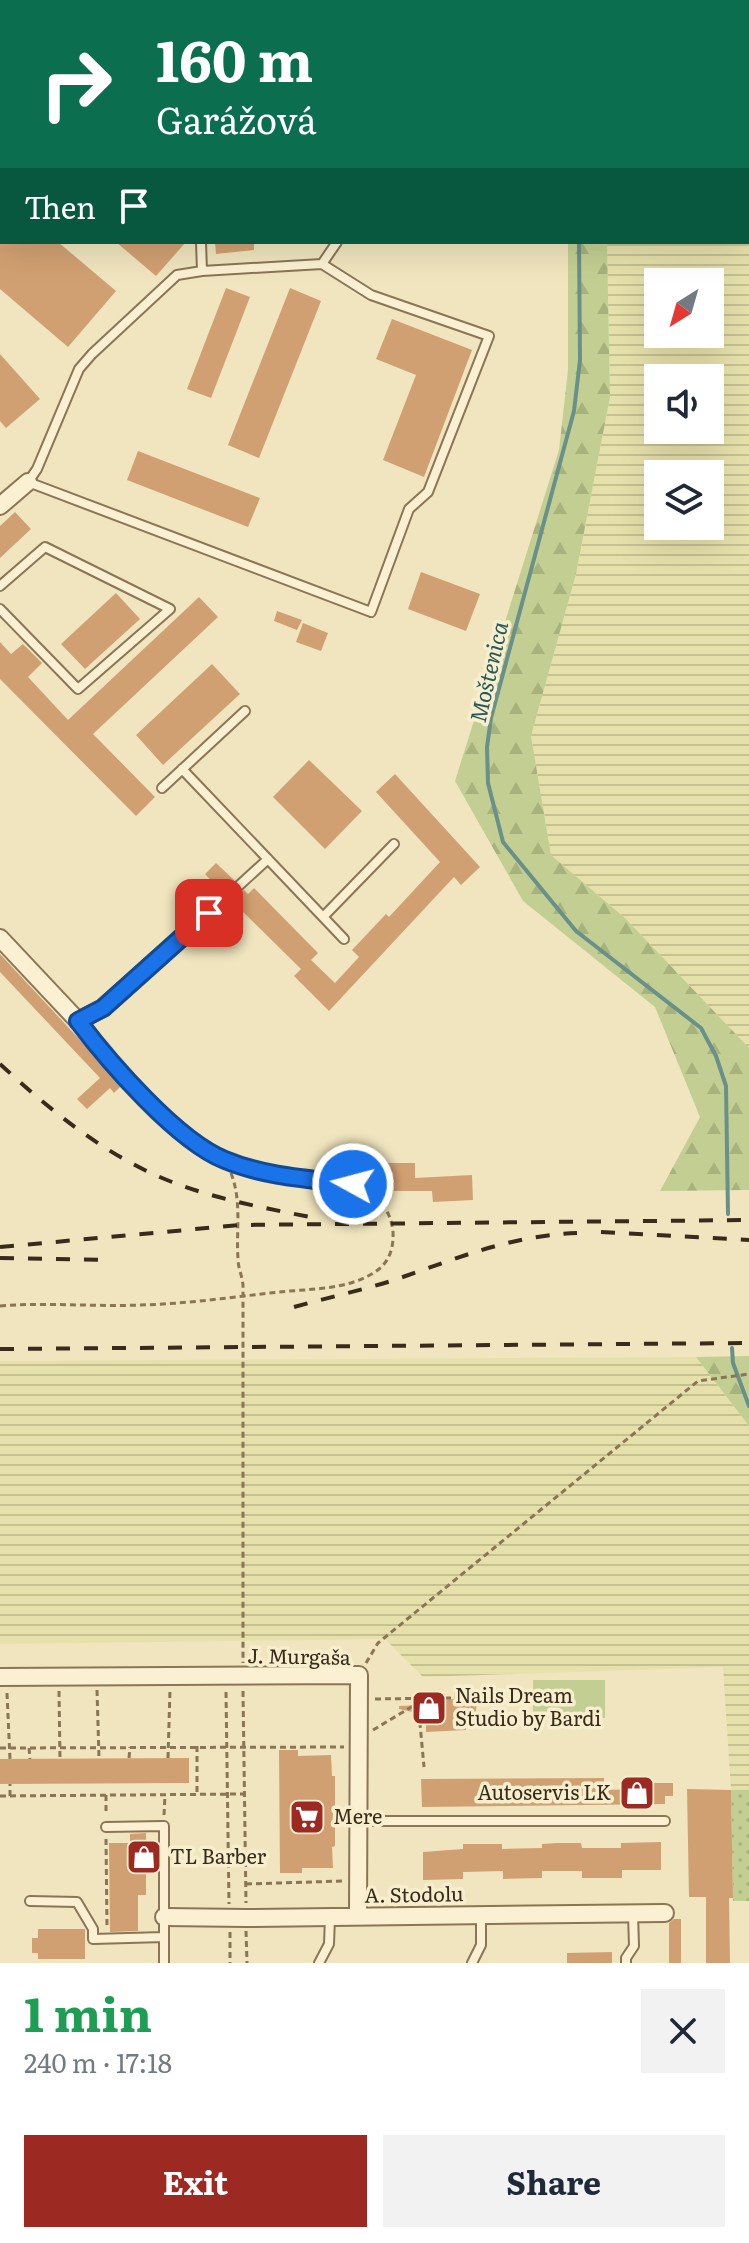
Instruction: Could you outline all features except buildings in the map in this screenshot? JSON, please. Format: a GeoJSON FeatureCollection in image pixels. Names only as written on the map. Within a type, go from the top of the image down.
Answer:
{"type":"FeatureCollection","features":[{"type":"Feature","properties":{"kind":"street"},"geometry":{"type":"LineString","coordinates":[[0,506],[28,482]]}},
{"type":"Feature","properties":{"kind":"street"},"geometry":{"type":"LineString","coordinates":[[0,938],[78,1021],[103,1008],[209,913]]}},
{"type":"Feature","properties":{"kind":"street","name":"J. Murgaša"},"geometry":{"type":"LineString","coordinates":[[3,1677],[359,1675],[358,1916]]}},
{"type":"Feature","properties":{"kind":"street","name":"A. Stodolu"},"geometry":{"type":"LineString","coordinates":[[164,1917],[665,1913]]}},
{"type":"Feature","properties":{"kind":"lane"},"geometry":{"type":"LineString","coordinates":[[201,244],[202,271]]}},
{"type":"Feature","properties":{"kind":"lane"},"geometry":{"type":"LineString","coordinates":[[322,264],[336,244]]}},
{"type":"Feature","properties":{"kind":"lane"},"geometry":{"type":"LineString","coordinates":[[322,264],[371,295],[489,336],[428,492],[409,509],[371,612],[28,482],[37,469],[79,369],[177,275],[202,271],[322,264]]}},
{"type":"Feature","properties":{"kind":"lane"},"geometry":{"type":"LineString","coordinates":[[0,586],[45,547],[170,609],[78,689],[0,609]]}},
{"type":"Feature","properties":{"kind":"lane"},"geometry":{"type":"LineString","coordinates":[[162,788],[245,711]]}},
{"type":"Feature","properties":{"kind":"lane"},"geometry":{"type":"LineString","coordinates":[[182,769],[344,939]]}},
{"type":"Feature","properties":{"kind":"lane"},"geometry":{"type":"LineString","coordinates":[[323,917],[394,844]]}},
{"type":"Feature","properties":{"kind":"lane"},"geometry":{"type":"LineString","coordinates":[[209,913],[268,859]]}},
{"type":"Feature","properties":{"kind":"lane"},"geometry":{"type":"LineString","coordinates":[[78,1021],[128,1081],[181,1131],[222,1159],[255,1170],[353,1184]]}},
{"type":"Feature","properties":{"kind":"lane"},"geometry":{"type":"LineString","coordinates":[[359,1821],[665,1821]]}},
{"type":"Feature","properties":{"kind":"lane"},"geometry":{"type":"LineString","coordinates":[[106,1827],[164,1826],[164,1963]]}},
{"type":"Feature","properties":{"kind":"lane"},"geometry":{"type":"LineString","coordinates":[[30,1901],[77,1902],[93,1929],[93,1939],[164,1937]]}},
{"type":"Feature","properties":{"kind":"lane"},"geometry":{"type":"LineString","coordinates":[[626,1963],[634,1946],[632,1913]]}},
{"type":"Feature","properties":{"kind":"lane"},"geometry":{"type":"LineString","coordinates":[[472,1963],[481,1945],[481,1915]]}},
{"type":"Feature","properties":{"kind":"lane"},"geometry":{"type":"LineString","coordinates":[[319,1963],[329,1944],[330,1917]]}},
{"type":"Feature","properties":{"kind":"path"},"geometry":{"type":"LineString","coordinates":[[222,1159],[232,1175],[237,1196],[240,1225],[237,1236],[238,1262],[242,1277],[234,1676],[227,1746],[238,1918],[247,1963]]}},
{"type":"Feature","properties":{"kind":"path"},"geometry":{"type":"LineString","coordinates":[[0,1306],[65,1303],[145,1305],[343,1284],[368,1276],[385,1264],[393,1242],[388,1212],[376,1197],[353,1184]]}},
{"type":"Feature","properties":{"kind":"path"},"geometry":{"type":"LineString","coordinates":[[359,1675],[378,1643],[698,1381],[749,1374]]}},
{"type":"Feature","properties":{"kind":"path"},"geometry":{"type":"LineString","coordinates":[[96,1676],[99,1758]]}},
{"type":"Feature","properties":{"kind":"path"},"geometry":{"type":"LineString","coordinates":[[168,1758],[170,1676]]}},
{"type":"Feature","properties":{"kind":"path"},"geometry":{"type":"LineString","coordinates":[[230,1963],[246,1884],[244,1747],[234,1676]]}},
{"type":"Feature","properties":{"kind":"path"},"geometry":{"type":"LineString","coordinates":[[3,1677],[10,1759]]}},
{"type":"Feature","properties":{"kind":"path"},"geometry":{"type":"LineString","coordinates":[[59,1677],[60,1759]]}},
{"type":"Feature","properties":{"kind":"path"},"geometry":{"type":"LineString","coordinates":[[359,1699],[418,1701],[454,1698]]}},
{"type":"Feature","properties":{"kind":"path"},"geometry":{"type":"LineString","coordinates":[[418,1701],[424,1767]]}},
{"type":"Feature","properties":{"kind":"path"},"geometry":{"type":"LineString","coordinates":[[0,1748],[244,1747],[359,1742],[418,1701],[426,1703]]}},
{"type":"Feature","properties":{"kind":"path"},"geometry":{"type":"LineString","coordinates":[[197,1746],[197,1794]]}},
{"type":"Feature","properties":{"kind":"path"},"geometry":{"type":"LineString","coordinates":[[129,1758],[130,1747]]}},
{"type":"Feature","properties":{"kind":"path"},"geometry":{"type":"LineString","coordinates":[[29,1748],[30,1759]]}},
{"type":"Feature","properties":{"kind":"path"},"geometry":{"type":"LineString","coordinates":[[10,1784],[10,1796]]}},
{"type":"Feature","properties":{"kind":"path"},"geometry":{"type":"LineString","coordinates":[[0,1796],[245,1794]]}},
{"type":"Feature","properties":{"kind":"path"},"geometry":{"type":"LineString","coordinates":[[106,1795],[107,1939]]}},
{"type":"Feature","properties":{"kind":"path"},"geometry":{"type":"LineString","coordinates":[[164,1826],[165,1795]]}},
{"type":"Feature","properties":{"kind":"path"},"geometry":{"type":"LineString","coordinates":[[246,1884],[359,1881]]}},
{"type":"Feature","properties":{"kind":"shaded area"},"geometry":{"type":"Polygon","coordinates":[[[607,244],[749,244],[749,1048],[625,918],[551,855],[531,736],[576,574],[610,397],[607,244]]]}},
{"type":"Feature","properties":{"kind":"shaded area"},"geometry":{"type":"Polygon","coordinates":[[[696,1357],[749,1426],[749,1790],[731,1790],[723,1667],[423,1677],[385,1639],[0,1644],[0,1361],[696,1357]]]}},
{"type":"Feature","properties":{"kind":"green space"},"geometry":{"type":"Polygon","coordinates":[[[568,244],[607,244],[610,397],[576,574],[531,736],[551,855],[625,918],[749,1048],[749,1190],[660,1191],[700,1117],[655,1007],[523,901],[455,781],[559,450],[568,370],[568,244]]]}},
{"type":"Feature","properties":{"kind":"green space"},"geometry":{"type":"Polygon","coordinates":[[[749,1356],[749,1426],[696,1357],[749,1356]]]}},
{"type":"Feature","properties":{"kind":"green space"},"geometry":{"type":"Polygon","coordinates":[[[533,1680],[605,1680],[605,1718],[533,1718],[533,1680]]]}},
{"type":"Feature","properties":{"kind":"green space"},"geometry":{"type":"Polygon","coordinates":[[[731,1790],[749,1790],[749,1901],[733,1901],[731,1790]]]}},
{"type":"Feature","properties":{"kind":"waterway","name":"Moštenica"},"geometry":{"type":"LineString","coordinates":[[579,244],[580,360],[574,411],[491,718],[487,747],[488,783],[503,842],[576,931],[701,1028],[716,1056],[726,1086],[728,1214]]}},
{"type":"Feature","properties":{"kind":"waterway","name":"Moštenica"},"geometry":{"type":"LineString","coordinates":[[732,1348],[733,1363],[749,1406]]}},
{"type":"Feature","properties":{"kind":"railway"},"geometry":{"type":"LineString","coordinates":[[0,1064],[81,1131],[148,1172],[206,1193],[310,1217]]}},
{"type":"Feature","properties":{"kind":"railway"},"geometry":{"type":"LineString","coordinates":[[0,1247],[240,1225],[749,1220]]}},
{"type":"Feature","properties":{"kind":"railway"},"geometry":{"type":"LineString","coordinates":[[601,1232],[749,1240]]}},
{"type":"Feature","properties":{"kind":"railway"},"geometry":{"type":"LineString","coordinates":[[294,1307],[391,1281],[504,1244],[577,1233]]}},
{"type":"Feature","properties":{"kind":"railway"},"geometry":{"type":"LineString","coordinates":[[0,1258],[106,1260]]}},
{"type":"Feature","properties":{"kind":"railway"},"geometry":{"type":"LineString","coordinates":[[0,1349],[749,1343]]}},
{"type":"Feature","properties":{"kind":"place","name":"Nails Dream Studio by Bardi"},"geometry":{"type":"Point","coordinates":[429,1708]}},
{"type":"Feature","properties":{"kind":"place","name":"Autoservis LK"},"geometry":{"type":"Point","coordinates":[637,1793]}},
{"type":"Feature","properties":{"kind":"place","name":"Mere"},"geometry":{"type":"Point","coordinates":[307,1817]}},
{"type":"Feature","properties":{"kind":"place","name":"TL Barber"},"geometry":{"type":"Point","coordinates":[144,1857]}},
{"type":"Feature","properties":{"kind":"route"},"geometry":{"type":"LineString","coordinates":[[209,913],[103,1008],[78,1021],[128,1081],[181,1131],[222,1159],[255,1170],[353,1184]]}}]}
